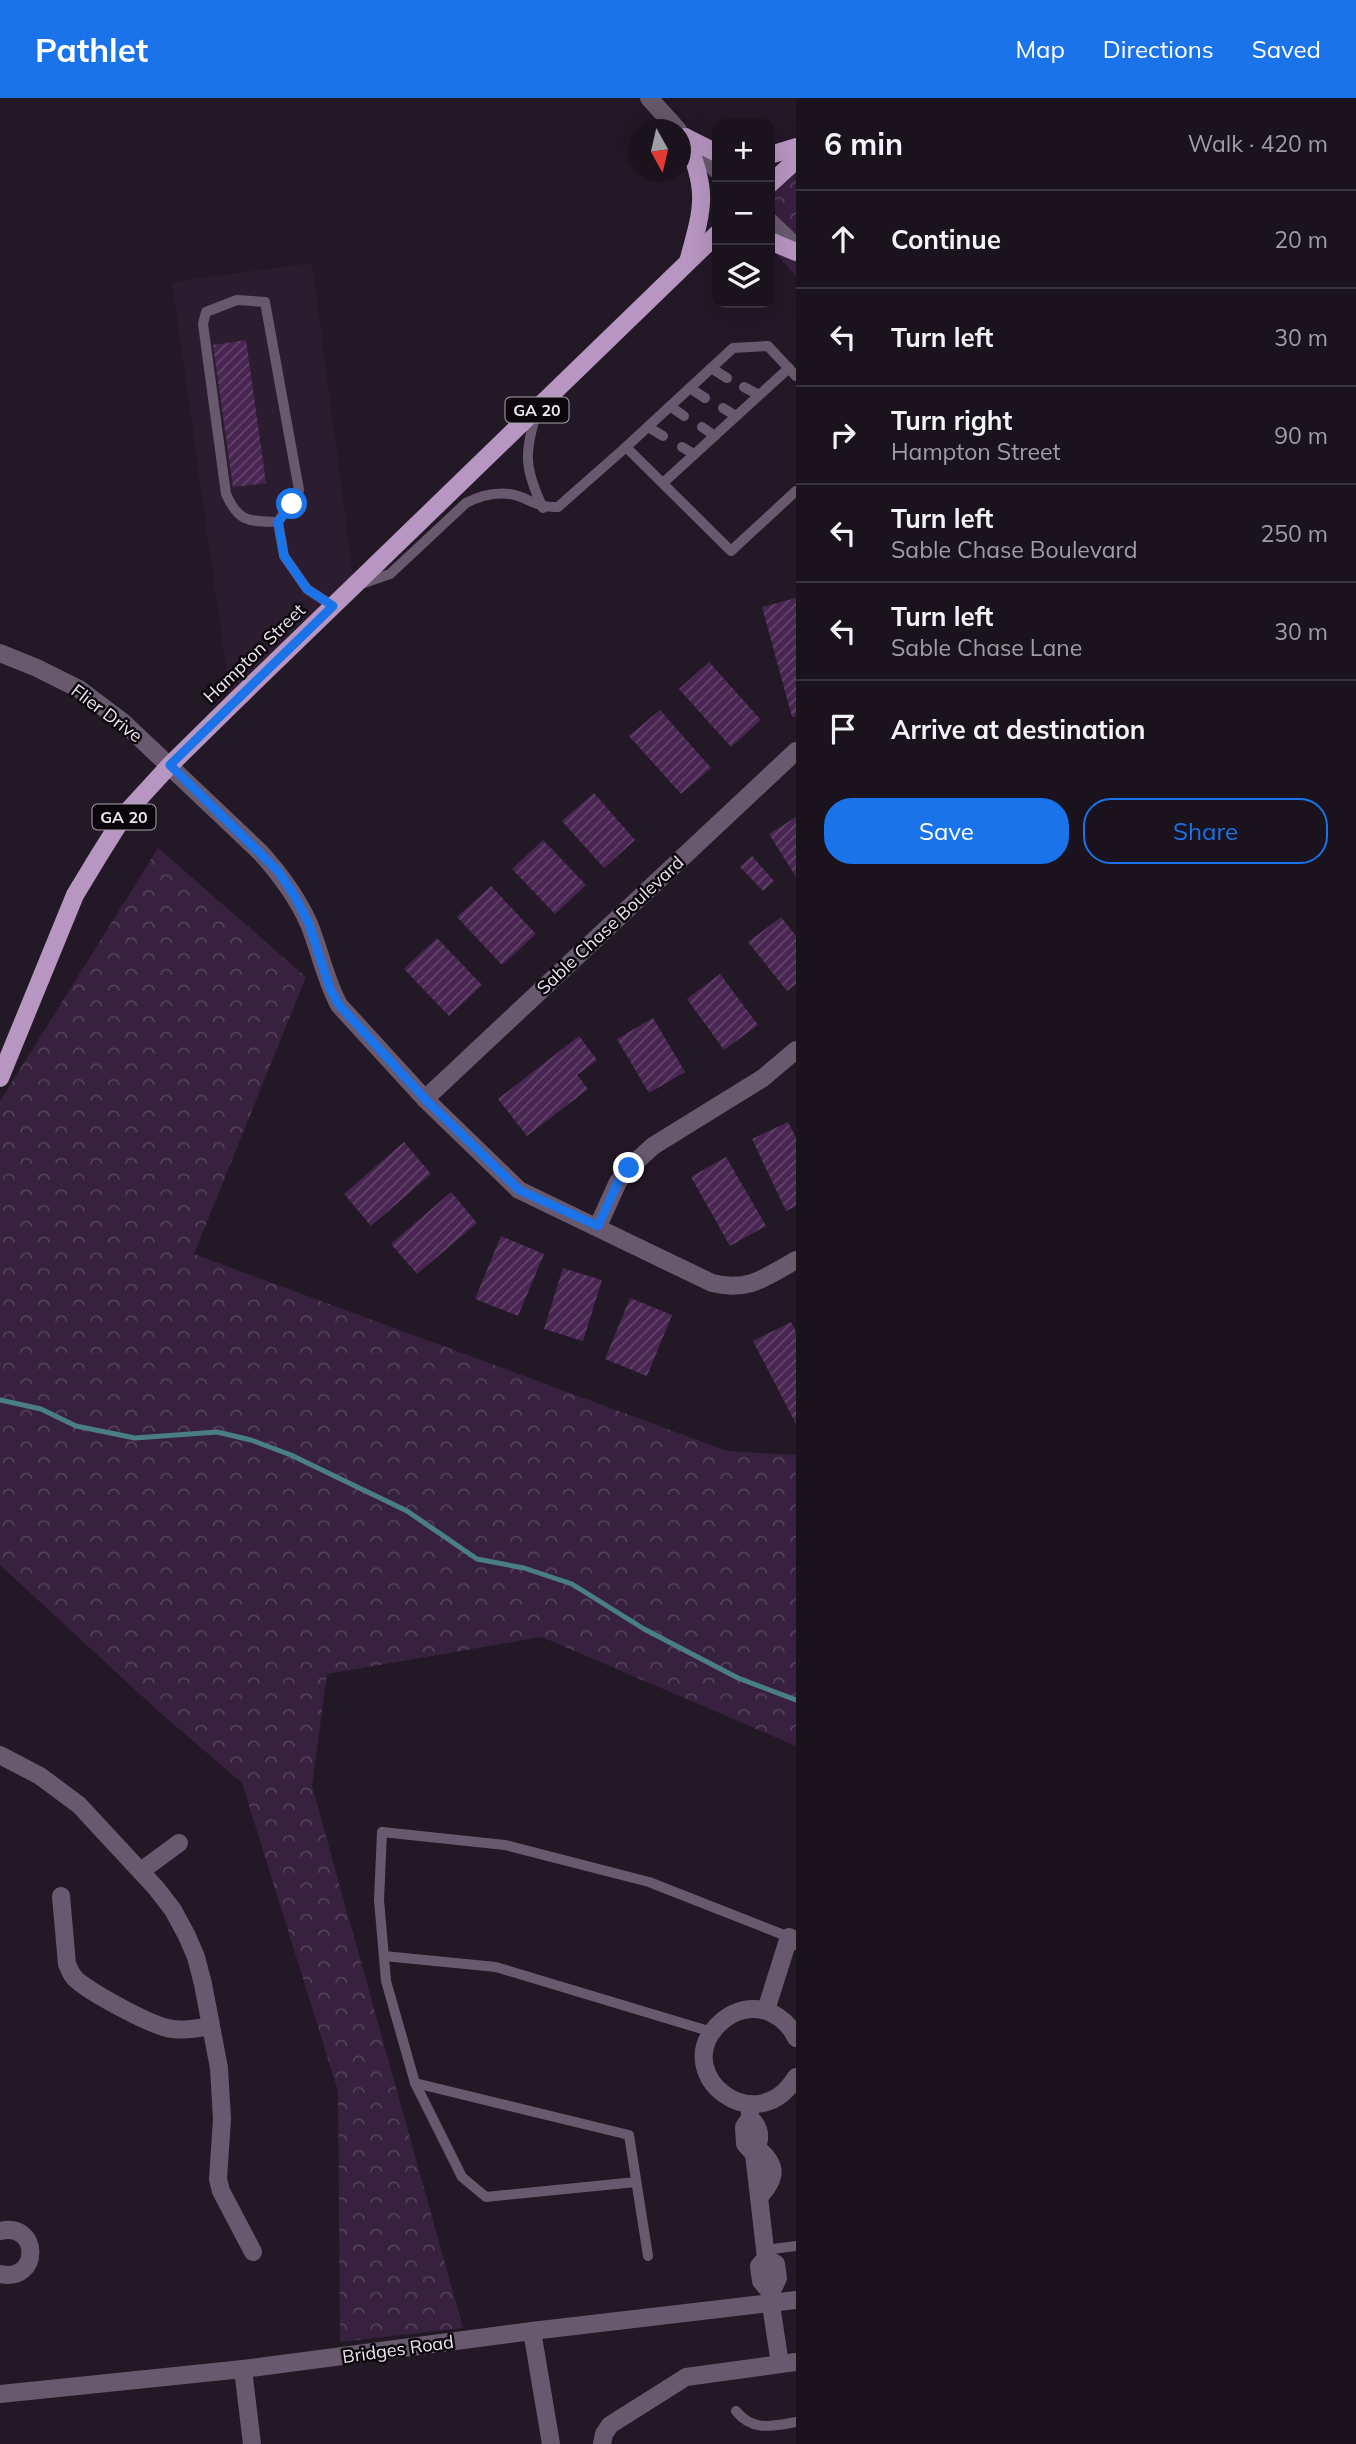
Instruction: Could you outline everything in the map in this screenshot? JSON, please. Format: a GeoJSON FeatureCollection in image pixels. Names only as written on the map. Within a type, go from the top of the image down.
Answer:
{"type":"FeatureCollection","features":[{"type":"Feature","properties":{"kind":"main road"},"geometry":{"type":"LineString","coordinates":[[691,139],[712,150]]}},
{"type":"Feature","properties":{"kind":"main road"},"geometry":{"type":"LineString","coordinates":[[775,153],[796,147]]}},
{"type":"Feature","properties":{"kind":"main road"},"geometry":{"type":"LineString","coordinates":[[687,263],[702,203],[702,185],[691,152]]}},
{"type":"Feature","properties":{"kind":"main road"},"geometry":{"type":"LineString","coordinates":[[772,182],[796,160]]}},
{"type":"Feature","properties":{"kind":"main road","name":"Hampton Street"},"geometry":{"type":"LineString","coordinates":[[0,1078],[75,895],[125,814],[170,765],[351,587],[712,239]]}},
{"type":"Feature","properties":{"kind":"main road"},"geometry":{"type":"LineString","coordinates":[[775,243],[796,249]]}},
{"type":"Feature","properties":{"kind":"main road"},"geometry":{"type":"LineString","coordinates":[[687,263],[712,250]]}},
{"type":"Feature","properties":{"kind":"street"},"geometry":{"type":"LineString","coordinates":[[649,98],[668,119]]}},
{"type":"Feature","properties":{"kind":"street"},"geometry":{"type":"LineString","coordinates":[[691,143],[712,165]]}},
{"type":"Feature","properties":{"kind":"street"},"geometry":{"type":"LineString","coordinates":[[775,227],[796,249]]}},
{"type":"Feature","properties":{"kind":"street","name":"Flier Drive"},"geometry":{"type":"LineString","coordinates":[[0,653],[79,689],[124,723],[170,765]]}},
{"type":"Feature","properties":{"kind":"street","name":"Sable Chase Boulevard"},"geometry":{"type":"LineString","coordinates":[[425,1099],[796,751]]}},
{"type":"Feature","properties":{"kind":"street"},"geometry":{"type":"LineString","coordinates":[[170,765],[278,871],[309,924],[330,989],[339,1005],[425,1099],[519,1190],[712,1283],[746,1286],[758,1282],[796,1259]]}},
{"type":"Feature","properties":{"kind":"street"},"geometry":{"type":"LineString","coordinates":[[598,1226],[618,1182],[645,1154],[763,1078],[796,1050]]}},
{"type":"Feature","properties":{"kind":"street"},"geometry":{"type":"LineString","coordinates":[[0,1755],[60,1789],[79,1805],[141,1871],[173,1910],[187,1936],[196,1957],[211,2026],[221,2093],[218,2179],[221,2191],[253,2252]]}},
{"type":"Feature","properties":{"kind":"street"},"geometry":{"type":"LineString","coordinates":[[141,1871],[179,1843]]}},
{"type":"Feature","properties":{"kind":"street"},"geometry":{"type":"LineString","coordinates":[[61,1896],[67,1964],[70,1973],[79,1982],[143,2019],[163,2027],[186,2029],[211,2026]]}},
{"type":"Feature","properties":{"kind":"street"},"geometry":{"type":"LineString","coordinates":[[766,2010],[793,1939]]}},
{"type":"Feature","properties":{"kind":"street"},"geometry":{"type":"LineString","coordinates":[[750,2111],[720,2092],[710,2079],[705,2064],[705,2047],[712,2032],[722,2020],[737,2012],[753,2009],[766,2010],[783,2020],[796,2038]]}},
{"type":"Feature","properties":{"kind":"street"},"geometry":{"type":"LineString","coordinates":[[602,2444],[610,2425],[680,2380],[788,2363],[771,2299],[778,2278],[776,2264],[765,2254],[756,2151],[745,2144],[744,2127],[750,2111],[779,2097],[796,2077]]}},
{"type":"Feature","properties":{"kind":"street"},"geometry":{"type":"LineString","coordinates":[[0,2231],[18,2232],[24,2236],[31,2250],[31,2257],[23,2270],[10,2276],[0,2274]]}},
{"type":"Feature","properties":{"kind":"street","name":"Bridges Road"},"geometry":{"type":"LineString","coordinates":[[0,2394],[243,2369],[771,2299],[796,2300]]}},
{"type":"Feature","properties":{"kind":"street"},"geometry":{"type":"LineString","coordinates":[[532,2330],[551,2444]]}},
{"type":"Feature","properties":{"kind":"street"},"geometry":{"type":"LineString","coordinates":[[243,2369],[252,2444]]}},
{"type":"Feature","properties":{"kind":"lane"},"geometry":{"type":"LineString","coordinates":[[278,522],[252,521],[234,512],[226,494],[203,324],[206,312],[237,300],[265,302],[275,346],[299,490],[278,522],[284,556],[307,589],[333,606]]}},
{"type":"Feature","properties":{"kind":"lane"},"geometry":{"type":"LineString","coordinates":[[351,587],[390,574],[466,503],[478,497],[512,494],[543,508],[558,507],[733,348],[768,346],[792,372],[759,395],[663,483]]}},
{"type":"Feature","properties":{"kind":"lane"},"geometry":{"type":"LineString","coordinates":[[711,368],[727,377]]}},
{"type":"Feature","properties":{"kind":"lane"},"geometry":{"type":"LineString","coordinates":[[744,387],[759,395]]}},
{"type":"Feature","properties":{"kind":"lane"},"geometry":{"type":"LineString","coordinates":[[690,388],[705,398]]}},
{"type":"Feature","properties":{"kind":"lane"},"geometry":{"type":"LineString","coordinates":[[670,406],[684,416]]}},
{"type":"Feature","properties":{"kind":"lane"},"geometry":{"type":"LineString","coordinates":[[723,408],[736,416]]}},
{"type":"Feature","properties":{"kind":"lane"},"geometry":{"type":"LineString","coordinates":[[538,409],[527,443],[528,470],[543,508]]}},
{"type":"Feature","properties":{"kind":"lane"},"geometry":{"type":"LineString","coordinates":[[648,427],[663,436]]}},
{"type":"Feature","properties":{"kind":"lane"},"geometry":{"type":"LineString","coordinates":[[702,427],[715,436]]}},
{"type":"Feature","properties":{"kind":"lane"},"geometry":{"type":"LineString","coordinates":[[626,447],[732,551],[796,491]]}},
{"type":"Feature","properties":{"kind":"lane"},"geometry":{"type":"LineString","coordinates":[[682,447],[694,454]]}},
{"type":"Feature","properties":{"kind":"lane"},"geometry":{"type":"LineString","coordinates":[[636,2182],[486,2197],[462,2178],[415,2083],[386,1981],[379,1900],[382,1832],[505,1845],[623,1875],[649,1882],[793,1939]]}},
{"type":"Feature","properties":{"kind":"lane"},"geometry":{"type":"LineString","coordinates":[[384,1955],[496,1967],[712,2032]]}},
{"type":"Feature","properties":{"kind":"lane"},"geometry":{"type":"LineString","coordinates":[[415,2083],[629,2135],[648,2256]]}},
{"type":"Feature","properties":{"kind":"lane"},"geometry":{"type":"LineString","coordinates":[[765,2254],[796,2246]]}},
{"type":"Feature","properties":{"kind":"lane"},"geometry":{"type":"LineString","coordinates":[[736,2411],[743,2420],[761,2427],[796,2422]]}},
{"type":"Feature","properties":{"kind":"shaded area"},"geometry":{"type":"Polygon","coordinates":[[[312,263],[355,591],[232,710],[172,282],[312,263]]]}},
{"type":"Feature","properties":{"kind":"green space"},"geometry":{"type":"Polygon","coordinates":[[[796,156],[796,276],[775,253],[775,175],[796,156]]]}},
{"type":"Feature","properties":{"kind":"green space"},"geometry":{"type":"Polygon","coordinates":[[[158,848],[306,977],[194,1254],[727,1451],[796,1455],[796,1746],[542,1637],[327,1674],[312,1786],[463,2328],[340,2342],[338,2091],[242,1783],[157,1710],[0,1565],[0,1101],[158,848]]]}},
{"type":"Feature","properties":{"kind":"building"},"geometry":{"type":"Polygon","coordinates":[[[246,340],[266,483],[233,487],[213,345],[246,340]]]}},
{"type":"Feature","properties":{"kind":"building"},"geometry":{"type":"Polygon","coordinates":[[[796,598],[796,716],[792,717],[762,607],[796,598]]]}},
{"type":"Feature","properties":{"kind":"building"},"geometry":{"type":"Polygon","coordinates":[[[709,662],[761,720],[731,747],[679,689],[709,662]]]}},
{"type":"Feature","properties":{"kind":"building"},"geometry":{"type":"Polygon","coordinates":[[[660,710],[711,768],[681,794],[629,736],[660,710]]]}},
{"type":"Feature","properties":{"kind":"building"},"geometry":{"type":"Polygon","coordinates":[[[594,793],[635,840],[604,868],[562,821],[594,793]]]}},
{"type":"Feature","properties":{"kind":"building"},"geometry":{"type":"Polygon","coordinates":[[[796,817],[796,877],[769,834],[796,817]]]}},
{"type":"Feature","properties":{"kind":"building"},"geometry":{"type":"Polygon","coordinates":[[[543,840],[586,885],[555,914],[512,869],[543,840]]]}},
{"type":"Feature","properties":{"kind":"building"},"geometry":{"type":"Polygon","coordinates":[[[752,856],[774,881],[763,891],[740,867],[752,856]]]}},
{"type":"Feature","properties":{"kind":"building"},"geometry":{"type":"Polygon","coordinates":[[[491,886],[536,934],[502,965],[457,917],[491,886]]]}},
{"type":"Feature","properties":{"kind":"building"},"geometry":{"type":"Polygon","coordinates":[[[781,917],[796,936],[796,984],[787,991],[748,942],[781,917]]]}},
{"type":"Feature","properties":{"kind":"building"},"geometry":{"type":"Polygon","coordinates":[[[437,938],[482,985],[449,1016],[404,969],[437,938]]]}},
{"type":"Feature","properties":{"kind":"building"},"geometry":{"type":"Polygon","coordinates":[[[720,974],[758,1025],[724,1050],[687,999],[720,974]]]}},
{"type":"Feature","properties":{"kind":"building"},"geometry":{"type":"Polygon","coordinates":[[[653,1018],[685,1072],[649,1093],[617,1039],[653,1018]]]}},
{"type":"Feature","properties":{"kind":"building"},"geometry":{"type":"Polygon","coordinates":[[[579,1036],[597,1060],[577,1075],[588,1089],[527,1136],[498,1099],[579,1036]]]}},
{"type":"Feature","properties":{"kind":"building"},"geometry":{"type":"Polygon","coordinates":[[[788,1122],[796,1138],[796,1206],[786,1211],[752,1139],[788,1122]]]}},
{"type":"Feature","properties":{"kind":"building"},"geometry":{"type":"Polygon","coordinates":[[[404,1142],[431,1174],[371,1226],[344,1194],[404,1142]]]}},
{"type":"Feature","properties":{"kind":"building"},"geometry":{"type":"Polygon","coordinates":[[[726,1157],[766,1226],[730,1246],[691,1177],[726,1157]]]}},
{"type":"Feature","properties":{"kind":"building"},"geometry":{"type":"Polygon","coordinates":[[[451,1192],[477,1223],[417,1274],[391,1244],[451,1192]]]}},
{"type":"Feature","properties":{"kind":"building"},"geometry":{"type":"Polygon","coordinates":[[[501,1236],[544,1254],[518,1316],[475,1299],[501,1236]]]}},
{"type":"Feature","properties":{"kind":"building"},"geometry":{"type":"Polygon","coordinates":[[[563,1268],[602,1280],[583,1341],[544,1329],[563,1268]]]}},
{"type":"Feature","properties":{"kind":"building"},"geometry":{"type":"Polygon","coordinates":[[[630,1298],[672,1315],[647,1376],[605,1359],[630,1298]]]}},
{"type":"Feature","properties":{"kind":"building"},"geometry":{"type":"Polygon","coordinates":[[[791,1322],[796,1332],[796,1424],[753,1341],[791,1322]]]}},
{"type":"Feature","properties":{"kind":"waterway"},"geometry":{"type":"LineString","coordinates":[[0,1400],[41,1409],[76,1426],[135,1438],[217,1432],[251,1440],[291,1455],[407,1511],[477,1559],[524,1568],[572,1584],[644,1629],[738,1678],[796,1700]]}},
{"type":"Feature","properties":{"kind":"route"},"geometry":{"type":"LineString","coordinates":[[292,504],[278,522],[284,556],[307,589],[333,606],[170,765],[278,871],[309,924],[330,989],[339,1005],[425,1099],[519,1190],[598,1226],[618,1182],[629,1168]]}}]}
